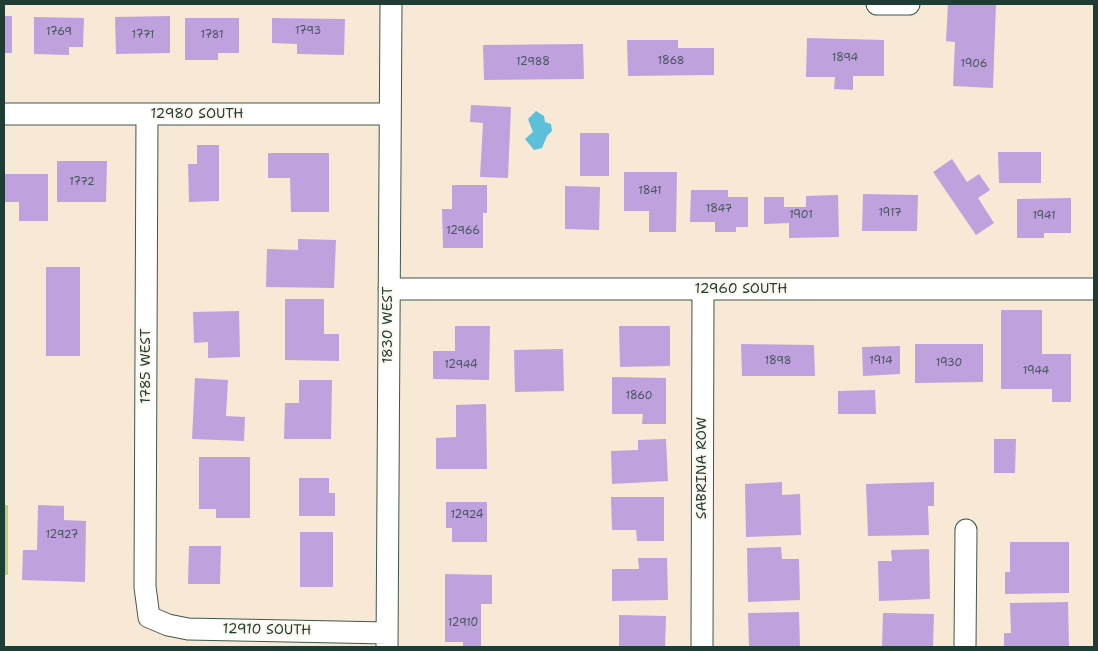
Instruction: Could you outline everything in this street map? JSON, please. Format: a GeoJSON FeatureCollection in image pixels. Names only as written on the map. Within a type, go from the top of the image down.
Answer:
{"type":"FeatureCollection","features":[{"type":"Feature","properties":{"kind":"street","name":"1830 WEST"},"geometry":{"type":"LineString","coordinates":[[387,640],[391,4]]}},
{"type":"Feature","properties":{"kind":"street"},"geometry":{"type":"LineString","coordinates":[[877,4],[909,4]]}},
{"type":"Feature","properties":{"kind":"street","name":"12980 SOUTH"},"geometry":{"type":"LineString","coordinates":[[4,114],[390,114]]}},
{"type":"Feature","properties":{"kind":"street","name":"1785 WEST"},"geometry":{"type":"LineString","coordinates":[[147,114],[145,587],[149,617]]}},
{"type":"Feature","properties":{"kind":"street","name":"12960 SOUTH"},"geometry":{"type":"LineString","coordinates":[[389,289],[1094,289]]}},
{"type":"Feature","properties":{"kind":"street","name":"SABRINA ROW"},"geometry":{"type":"LineString","coordinates":[[702,647],[703,289]]}},
{"type":"Feature","properties":{"kind":"street"},"geometry":{"type":"LineString","coordinates":[[966,530],[966,647]]}},
{"type":"Feature","properties":{"kind":"street","name":"12910 SOUTH"},"geometry":{"type":"LineString","coordinates":[[149,617],[168,625],[188,629],[387,640]]}},
{"type":"Feature","properties":{"kind":"green space"},"geometry":{"type":"Polygon","coordinates":[[[4,505],[8,505],[8,575],[4,575],[4,505]]]}},
{"type":"Feature","properties":{"kind":"water"},"geometry":{"type":"Polygon","coordinates":[[[536,111],[544,116],[545,122],[551,124],[552,131],[547,136],[542,148],[534,150],[525,139],[533,132],[528,119],[536,111]]]}},
{"type":"Feature","properties":{"kind":"building"},"geometry":{"type":"Polygon","coordinates":[[[948,4],[996,4],[993,88],[953,86],[955,42],[946,41],[948,4]]]}},
{"type":"Feature","properties":{"kind":"building"},"geometry":{"type":"Polygon","coordinates":[[[4,16],[12,16],[12,53],[4,53],[4,16]]]}},
{"type":"Feature","properties":{"kind":"building"},"geometry":{"type":"Polygon","coordinates":[[[170,16],[170,53],[116,54],[115,17],[170,16]]]}},
{"type":"Feature","properties":{"kind":"building"},"geometry":{"type":"Polygon","coordinates":[[[34,17],[84,18],[83,47],[69,47],[69,55],[34,54],[34,17]]]}},
{"type":"Feature","properties":{"kind":"building"},"geometry":{"type":"Polygon","coordinates":[[[185,18],[239,18],[239,53],[218,53],[218,60],[185,60],[185,18]]]}},
{"type":"Feature","properties":{"kind":"building"},"geometry":{"type":"Polygon","coordinates":[[[272,18],[345,19],[344,55],[297,54],[297,44],[272,43],[272,18]]]}},
{"type":"Feature","properties":{"kind":"building"},"geometry":{"type":"Polygon","coordinates":[[[807,38],[884,40],[884,76],[853,76],[853,90],[834,89],[835,77],[806,77],[807,38]]]}},
{"type":"Feature","properties":{"kind":"building"},"geometry":{"type":"Polygon","coordinates":[[[627,40],[678,40],[678,48],[714,48],[714,75],[628,76],[627,40]]]}},
{"type":"Feature","properties":{"kind":"building"},"geometry":{"type":"Polygon","coordinates":[[[583,44],[584,79],[484,80],[483,45],[583,44]]]}},
{"type":"Feature","properties":{"kind":"building"},"geometry":{"type":"Polygon","coordinates":[[[471,105],[511,107],[508,178],[480,177],[483,123],[470,122],[471,105]]]}},
{"type":"Feature","properties":{"kind":"building"},"geometry":{"type":"Polygon","coordinates":[[[580,133],[609,133],[609,176],[580,176],[580,133]]]}},
{"type":"Feature","properties":{"kind":"building"},"geometry":{"type":"Polygon","coordinates":[[[197,145],[219,145],[219,201],[189,202],[188,164],[197,164],[197,145]]]}},
{"type":"Feature","properties":{"kind":"building"},"geometry":{"type":"Polygon","coordinates":[[[998,152],[1041,152],[1041,183],[999,183],[998,152]]]}},
{"type":"Feature","properties":{"kind":"building"},"geometry":{"type":"Polygon","coordinates":[[[268,153],[329,153],[329,212],[291,212],[290,178],[268,178],[268,153]]]}},
{"type":"Feature","properties":{"kind":"building"},"geometry":{"type":"Polygon","coordinates":[[[952,159],[967,182],[979,174],[990,190],[978,198],[994,223],[976,235],[933,172],[952,159]]]}},
{"type":"Feature","properties":{"kind":"building"},"geometry":{"type":"Polygon","coordinates":[[[57,161],[107,161],[106,202],[57,202],[57,161]]]}},
{"type":"Feature","properties":{"kind":"building"},"geometry":{"type":"Polygon","coordinates":[[[624,172],[677,172],[676,232],[649,232],[649,211],[624,211],[624,172]]]}},
{"type":"Feature","properties":{"kind":"building"},"geometry":{"type":"Polygon","coordinates":[[[5,174],[48,174],[48,221],[19,221],[19,202],[5,202],[5,174]]]}},
{"type":"Feature","properties":{"kind":"building"},"geometry":{"type":"Polygon","coordinates":[[[452,185],[487,185],[487,213],[483,213],[483,248],[443,248],[442,209],[452,209],[452,185]]]}},
{"type":"Feature","properties":{"kind":"building"},"geometry":{"type":"Polygon","coordinates":[[[565,186],[600,187],[599,230],[565,229],[565,186]]]}},
{"type":"Feature","properties":{"kind":"building"},"geometry":{"type":"Polygon","coordinates":[[[691,190],[728,190],[728,197],[748,197],[748,227],[736,227],[736,232],[715,232],[715,222],[690,222],[691,190]]]}},
{"type":"Feature","properties":{"kind":"building"},"geometry":{"type":"Polygon","coordinates":[[[863,194],[918,195],[917,231],[862,231],[863,194]]]}},
{"type":"Feature","properties":{"kind":"building"},"geometry":{"type":"Polygon","coordinates":[[[838,195],[839,237],[789,238],[789,223],[764,224],[764,197],[784,197],[784,207],[806,207],[806,196],[838,195]]]}},
{"type":"Feature","properties":{"kind":"building"},"geometry":{"type":"Polygon","coordinates":[[[1071,198],[1071,233],[1044,233],[1044,238],[1017,238],[1017,199],[1071,198]]]}},
{"type":"Feature","properties":{"kind":"building"},"geometry":{"type":"Polygon","coordinates":[[[298,239],[336,240],[334,288],[266,287],[267,249],[298,250],[298,239]]]}},
{"type":"Feature","properties":{"kind":"building"},"geometry":{"type":"Polygon","coordinates":[[[46,267],[80,267],[80,356],[46,356],[46,267]]]}},
{"type":"Feature","properties":{"kind":"building"},"geometry":{"type":"Polygon","coordinates":[[[285,299],[324,299],[324,334],[339,334],[339,361],[285,360],[285,299]]]}},
{"type":"Feature","properties":{"kind":"building"},"geometry":{"type":"Polygon","coordinates":[[[1001,310],[1042,310],[1042,354],[1071,354],[1071,402],[1052,402],[1052,389],[1001,389],[1001,310]]]}},
{"type":"Feature","properties":{"kind":"building"},"geometry":{"type":"Polygon","coordinates":[[[239,311],[240,357],[208,358],[208,342],[194,343],[193,312],[239,311]]]}},
{"type":"Feature","properties":{"kind":"building"},"geometry":{"type":"Polygon","coordinates":[[[455,326],[490,326],[489,380],[433,379],[433,351],[455,351],[455,326]]]}},
{"type":"Feature","properties":{"kind":"building"},"geometry":{"type":"Polygon","coordinates":[[[619,326],[670,326],[670,366],[620,367],[619,326]]]}},
{"type":"Feature","properties":{"kind":"building"},"geometry":{"type":"Polygon","coordinates":[[[741,344],[814,345],[815,376],[742,376],[741,344]]]}},
{"type":"Feature","properties":{"kind":"building"},"geometry":{"type":"Polygon","coordinates":[[[915,344],[983,344],[983,382],[915,383],[915,344]]]}},
{"type":"Feature","properties":{"kind":"building"},"geometry":{"type":"Polygon","coordinates":[[[900,346],[900,374],[863,376],[862,347],[900,346]]]}},
{"type":"Feature","properties":{"kind":"building"},"geometry":{"type":"Polygon","coordinates":[[[563,349],[564,391],[515,392],[514,350],[563,349]]]}},
{"type":"Feature","properties":{"kind":"building"},"geometry":{"type":"Polygon","coordinates":[[[612,377],[666,378],[666,424],[642,424],[643,414],[612,414],[612,377]]]}},
{"type":"Feature","properties":{"kind":"building"},"geometry":{"type":"Polygon","coordinates":[[[195,378],[228,380],[226,416],[245,417],[244,441],[192,439],[195,378]]]}},
{"type":"Feature","properties":{"kind":"building"},"geometry":{"type":"Polygon","coordinates":[[[299,380],[332,380],[331,439],[284,439],[285,403],[299,403],[299,380]]]}},
{"type":"Feature","properties":{"kind":"building"},"geometry":{"type":"Polygon","coordinates":[[[875,390],[876,414],[838,414],[838,391],[875,390]]]}},
{"type":"Feature","properties":{"kind":"building"},"geometry":{"type":"Polygon","coordinates":[[[486,404],[487,469],[436,469],[436,438],[456,437],[456,405],[486,404]]]}},
{"type":"Feature","properties":{"kind":"building"},"geometry":{"type":"Polygon","coordinates":[[[666,439],[668,481],[612,484],[611,451],[638,450],[638,440],[666,439]]]}},
{"type":"Feature","properties":{"kind":"building"},"geometry":{"type":"Polygon","coordinates":[[[994,439],[1016,439],[1015,473],[994,473],[994,439]]]}},
{"type":"Feature","properties":{"kind":"building"},"geometry":{"type":"Polygon","coordinates":[[[199,457],[250,457],[250,518],[216,518],[216,509],[199,509],[199,457]]]}},
{"type":"Feature","properties":{"kind":"building"},"geometry":{"type":"Polygon","coordinates":[[[299,478],[329,478],[329,493],[335,493],[335,516],[299,516],[299,478]]]}},
{"type":"Feature","properties":{"kind":"building"},"geometry":{"type":"Polygon","coordinates":[[[782,482],[782,495],[800,494],[801,535],[746,537],[745,484],[782,482]]]}},
{"type":"Feature","properties":{"kind":"building"},"geometry":{"type":"Polygon","coordinates":[[[934,482],[934,506],[928,506],[929,535],[868,536],[866,484],[934,482]]]}},
{"type":"Feature","properties":{"kind":"building"},"geometry":{"type":"Polygon","coordinates":[[[611,497],[664,497],[664,541],[637,541],[636,530],[612,530],[611,497]]]}},
{"type":"Feature","properties":{"kind":"building"},"geometry":{"type":"Polygon","coordinates":[[[446,502],[487,502],[487,542],[452,542],[452,528],[446,528],[446,502]]]}},
{"type":"Feature","properties":{"kind":"building"},"geometry":{"type":"Polygon","coordinates":[[[38,505],[64,506],[64,520],[86,521],[85,582],[22,580],[23,550],[37,550],[38,505]]]}},
{"type":"Feature","properties":{"kind":"building"},"geometry":{"type":"Polygon","coordinates":[[[300,532],[333,532],[333,587],[300,587],[300,532]]]}},
{"type":"Feature","properties":{"kind":"building"},"geometry":{"type":"Polygon","coordinates":[[[1010,542],[1069,542],[1069,593],[1005,594],[1005,572],[1010,572],[1010,542]]]}},
{"type":"Feature","properties":{"kind":"building"},"geometry":{"type":"Polygon","coordinates":[[[189,546],[221,546],[220,584],[188,584],[189,546]]]}},
{"type":"Feature","properties":{"kind":"building"},"geometry":{"type":"Polygon","coordinates":[[[781,547],[782,559],[799,559],[800,600],[748,602],[747,548],[781,547]]]}},
{"type":"Feature","properties":{"kind":"building"},"geometry":{"type":"Polygon","coordinates":[[[929,549],[930,599],[879,601],[878,561],[892,561],[891,550],[929,549]]]}},
{"type":"Feature","properties":{"kind":"building"},"geometry":{"type":"Polygon","coordinates":[[[638,558],[667,558],[668,600],[612,601],[612,569],[639,569],[638,558]]]}},
{"type":"Feature","properties":{"kind":"building"},"geometry":{"type":"Polygon","coordinates":[[[445,574],[492,575],[492,604],[481,604],[481,647],[463,647],[463,642],[445,642],[445,574]]]}},
{"type":"Feature","properties":{"kind":"building"},"geometry":{"type":"Polygon","coordinates":[[[1068,602],[1069,647],[1004,647],[1004,633],[1011,633],[1010,603],[1068,602]]]}},
{"type":"Feature","properties":{"kind":"building"},"geometry":{"type":"Polygon","coordinates":[[[799,612],[800,647],[749,647],[748,613],[799,612]]]}},
{"type":"Feature","properties":{"kind":"building"},"geometry":{"type":"Polygon","coordinates":[[[883,613],[934,614],[933,647],[882,647],[883,613]]]}},
{"type":"Feature","properties":{"kind":"building"},"geometry":{"type":"Polygon","coordinates":[[[619,615],[666,616],[665,647],[619,647],[619,615]]]}}]}
